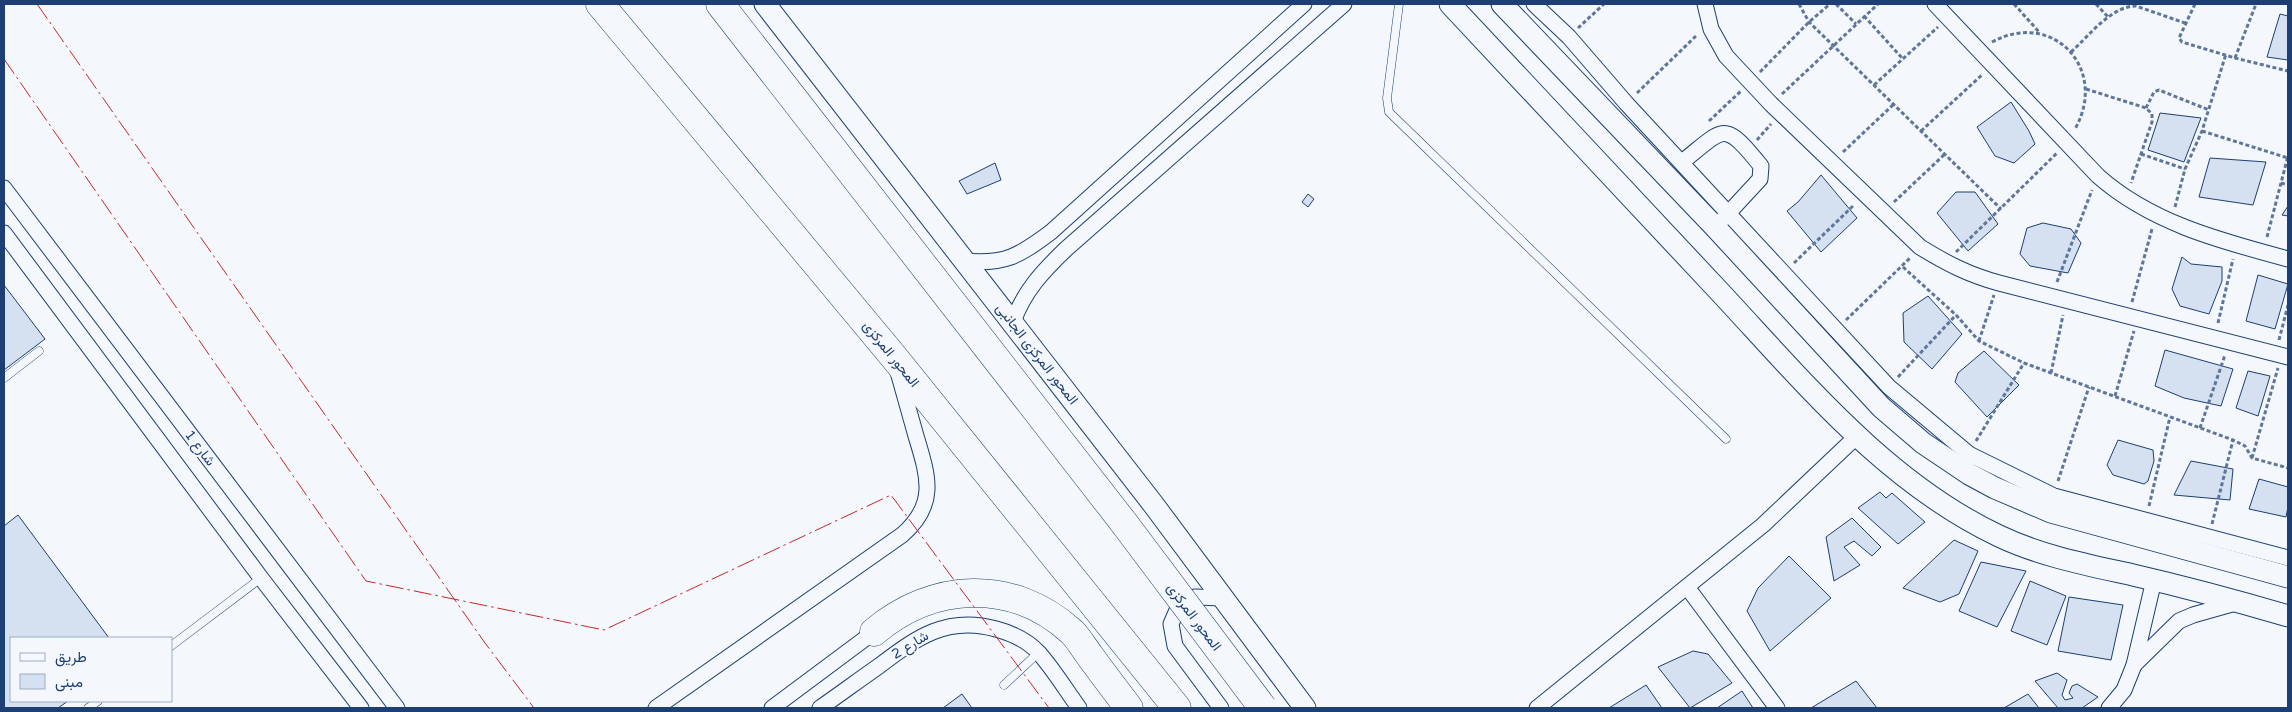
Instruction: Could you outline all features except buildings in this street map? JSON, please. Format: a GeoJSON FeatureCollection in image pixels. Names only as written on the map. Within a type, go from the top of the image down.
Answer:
{"type":"FeatureCollection","features":[{"type":"Feature","properties":{"kind":"highway","name":"المحور المركزى"},"geometry":{"type":"LineString","coordinates":[[600,4],[893,356],[1177,708]]}},
{"type":"Feature","properties":{"kind":"highway","name":"المحور المركزى"},"geometry":{"type":"LineString","coordinates":[[720,4],[1124,523],[1263,708]]}},
{"type":"Feature","properties":{"kind":"highway"},"geometry":{"type":"LineString","coordinates":[[874,632],[904,611],[938,597],[974,593],[1011,598],[1045,612],[1074,634],[1129,708]]}},
{"type":"Feature","properties":{"kind":"street","name":"المحور المركزى الجانبى"},"geometry":{"type":"LineString","coordinates":[[765,4],[963,261],[1013,322],[1305,708]]}},
{"type":"Feature","properties":{"kind":"street"},"geometry":{"type":"LineString","coordinates":[[963,261],[987,262],[1010,258],[1022,253],[1051,232],[1304,4]]}},
{"type":"Feature","properties":{"kind":"street"},"geometry":{"type":"LineString","coordinates":[[1013,322],[1031,286],[1066,249],[1344,4]]}},
{"type":"Feature","properties":{"kind":"street"},"geometry":{"type":"LineString","coordinates":[[1450,4],[1857,436],[1919,489],[1971,522],[2001,538],[2054,557],[2154,580],[2288,616]]}},
{"type":"Feature","properties":{"kind":"street"},"geometry":{"type":"LineString","coordinates":[[1502,4],[1722,220],[1784,273],[1889,387],[1969,454],[2054,496],[2288,558]]}},
{"type":"Feature","properties":{"kind":"street"},"geometry":{"type":"LineString","coordinates":[[1534,4],[1569,37],[1626,103],[1682,162],[1722,220],[1881,408],[1923,443],[1969,474],[1995,488],[2051,512],[2288,578]]}},
{"type":"Feature","properties":{"kind":"street"},"geometry":{"type":"LineString","coordinates":[[1705,4],[1710,22],[1726,56],[1750,82],[1920,246],[1945,263],[1972,275],[1999,283],[2282,356]]}},
{"type":"Feature","properties":{"kind":"street"},"geometry":{"type":"LineString","coordinates":[[1935,4],[2098,176],[2126,199],[2156,216],[2172,222],[2237,245],[2288,259]]}},
{"type":"Feature","properties":{"kind":"street"},"geometry":{"type":"LineString","coordinates":[[1682,162],[1717,134],[1725,132],[1733,135],[1761,166],[1762,173],[1760,179],[1722,220]]}},
{"type":"Feature","properties":{"kind":"street","name":"شارع 1"},"geometry":{"type":"LineString","coordinates":[[4,188],[397,708]]}},
{"type":"Feature","properties":{"kind":"street"},"geometry":{"type":"LineString","coordinates":[[15,248],[36,232]]}},
{"type":"Feature","properties":{"kind":"street"},"geometry":{"type":"LineString","coordinates":[[1051,232],[1066,249]]}},
{"type":"Feature","properties":{"kind":"street","name":"شارع 1"},"geometry":{"type":"LineString","coordinates":[[4,234],[261,578],[361,708]]}},
{"type":"Feature","properties":{"kind":"street"},"geometry":{"type":"LineString","coordinates":[[656,708],[902,535],[917,520],[926,499],[928,477],[893,356]]}},
{"type":"Feature","properties":{"kind":"street"},"geometry":{"type":"LineString","coordinates":[[1537,708],[1763,525],[1857,436]]}},
{"type":"Feature","properties":{"kind":"street"},"geometry":{"type":"LineString","coordinates":[[2109,708],[2124,690],[2134,665],[2154,580]]}},
{"type":"Feature","properties":{"kind":"street"},"geometry":{"type":"LineString","coordinates":[[1687,587],[1777,708]]}},
{"type":"Feature","properties":{"kind":"street"},"geometry":{"type":"LineString","coordinates":[[1221,708],[1175,646],[1171,624],[1178,608],[1195,597],[1223,598]]}},
{"type":"Feature","properties":{"kind":"street"},"geometry":{"type":"LineString","coordinates":[[2134,665],[2179,621],[2193,615],[2240,602]]}},
{"type":"Feature","properties":{"kind":"street","name":"شارع 2"},"geometry":{"type":"LineString","coordinates":[[820,708],[911,642],[935,630],[949,626],[976,625],[1003,631],[1022,640],[1038,653]]}},
{"type":"Feature","properties":{"kind":"street"},"geometry":{"type":"LineString","coordinates":[[772,708],[874,632]]}},
{"type":"Feature","properties":{"kind":"street"},"geometry":{"type":"LineString","coordinates":[[1038,653],[1079,708]]}},
{"type":"Feature","properties":{"kind":"lane"},"geometry":{"type":"LineString","coordinates":[[1399,4],[1387,98],[1387,106],[1393,117],[1726,439]]}},
{"type":"Feature","properties":{"kind":"lane"},"geometry":{"type":"LineString","coordinates":[[4,378],[39,351]]}},
{"type":"Feature","properties":{"kind":"lane"},"geometry":{"type":"LineString","coordinates":[[172,645],[261,578]]}},
{"type":"Feature","properties":{"kind":"lane"},"geometry":{"type":"LineString","coordinates":[[1004,685],[1038,653]]}},
{"type":"Feature","properties":{"kind":"path"},"geometry":{"type":"LineString","coordinates":[[1569,37],[1604,4]]}},
{"type":"Feature","properties":{"kind":"path"},"geometry":{"type":"LineString","coordinates":[[1799,4],[1809,22],[2001,209]]}},
{"type":"Feature","properties":{"kind":"path"},"geometry":{"type":"LineString","coordinates":[[1702,128],[1809,22],[1830,4]]}},
{"type":"Feature","properties":{"kind":"path"},"geometry":{"type":"LineString","coordinates":[[1836,4],[1856,24]]}},
{"type":"Feature","properties":{"kind":"path"},"geometry":{"type":"LineString","coordinates":[[1748,150],[1776,109],[1833,46],[1878,4]]}},
{"type":"Feature","properties":{"kind":"path"},"geometry":{"type":"LineString","coordinates":[[2014,4],[2040,34]]}},
{"type":"Feature","properties":{"kind":"path"},"geometry":{"type":"LineString","coordinates":[[2096,4],[2109,18]]}},
{"type":"Feature","properties":{"kind":"path"},"geometry":{"type":"LineString","coordinates":[[2195,4],[2179,38],[2182,42],[2288,71]]}},
{"type":"Feature","properties":{"kind":"path"},"geometry":{"type":"LineString","coordinates":[[2235,58],[2256,4]]}},
{"type":"Feature","properties":{"kind":"path"},"geometry":{"type":"LineString","coordinates":[[2071,52],[2120,9],[2136,6],[2185,22]]}},
{"type":"Feature","properties":{"kind":"path"},"geometry":{"type":"LineString","coordinates":[[1864,16],[1902,59]]}},
{"type":"Feature","properties":{"kind":"path"},"geometry":{"type":"LineString","coordinates":[[1874,85],[1948,17]]}},
{"type":"Feature","properties":{"kind":"path"},"geometry":{"type":"LineString","coordinates":[[1626,103],[1710,22]]}},
{"type":"Feature","properties":{"kind":"path"},"geometry":{"type":"LineString","coordinates":[[1945,263],[2066,142],[2081,117],[2086,104],[2086,89],[2082,70],[2071,52],[2062,44],[2040,34],[2021,33],[2002,37],[1981,52]]}},
{"type":"Feature","properties":{"kind":"path"},"geometry":{"type":"LineString","coordinates":[[2172,222],[2185,169],[2202,131],[2226,54]]}},
{"type":"Feature","properties":{"kind":"path"},"geometry":{"type":"LineString","coordinates":[[1921,131],[1993,65]]}},
{"type":"Feature","properties":{"kind":"path"},"geometry":{"type":"LineString","coordinates":[[2086,89],[2146,108],[2154,118],[2126,199]]}},
{"type":"Feature","properties":{"kind":"path"},"geometry":{"type":"LineString","coordinates":[[2146,108],[2154,92],[2159,90],[2209,110]]}},
{"type":"Feature","properties":{"kind":"path"},"geometry":{"type":"LineString","coordinates":[[1832,162],[1894,104]]}},
{"type":"Feature","properties":{"kind":"path"},"geometry":{"type":"LineString","coordinates":[[2202,131],[2288,157],[2263,252]]}},
{"type":"Feature","properties":{"kind":"path"},"geometry":{"type":"LineString","coordinates":[[1884,212],[1945,154]]}},
{"type":"Feature","properties":{"kind":"path"},"geometry":{"type":"LineString","coordinates":[[2141,154],[2185,169]]}},
{"type":"Feature","properties":{"kind":"path"},"geometry":{"type":"LineString","coordinates":[[2051,373],[2058,298],[2098,176]]}},
{"type":"Feature","properties":{"kind":"path"},"geometry":{"type":"LineString","coordinates":[[2281,183],[2288,185]]}},
{"type":"Feature","properties":{"kind":"path"},"geometry":{"type":"LineString","coordinates":[[1784,273],[1866,194]]}},
{"type":"Feature","properties":{"kind":"path"},"geometry":{"type":"LineString","coordinates":[[2115,396],[2156,216]]}},
{"type":"Feature","properties":{"kind":"path"},"geometry":{"type":"LineString","coordinates":[[2214,338],[2237,245]]}},
{"type":"Feature","properties":{"kind":"path"},"geometry":{"type":"LineString","coordinates":[[1836,329],[1902,267],[1920,246]]}},
{"type":"Feature","properties":{"kind":"path"},"geometry":{"type":"LineString","coordinates":[[1902,267],[1956,315],[1979,341],[2024,363],[2233,440],[2245,446],[2252,458],[2288,468]]}},
{"type":"Feature","properties":{"kind":"path"},"geometry":{"type":"LineString","coordinates":[[1979,341],[1999,283]]}},
{"type":"Feature","properties":{"kind":"path"},"geometry":{"type":"LineString","coordinates":[[2252,458],[2282,356],[2288,305]]}},
{"type":"Feature","properties":{"kind":"path"},"geometry":{"type":"LineString","coordinates":[[1889,387],[1956,315]]}},
{"type":"Feature","properties":{"kind":"path"},"geometry":{"type":"LineString","coordinates":[[2200,428],[2229,342]]}},
{"type":"Feature","properties":{"kind":"path"},"geometry":{"type":"LineString","coordinates":[[1969,454],[2024,363]]}},
{"type":"Feature","properties":{"kind":"path"},"geometry":{"type":"LineString","coordinates":[[2054,496],[2089,387]]}},
{"type":"Feature","properties":{"kind":"path"},"geometry":{"type":"LineString","coordinates":[[2146,521],[2170,417]]}},
{"type":"Feature","properties":{"kind":"path"},"geometry":{"type":"LineString","coordinates":[[2209,537],[2233,440]]}},
{"type":"Feature","properties":{"kind":"power"},"geometry":{"type":"LineString","coordinates":[[37,4],[485,643],[534,708]]}},
{"type":"Feature","properties":{"kind":"power"},"geometry":{"type":"LineString","coordinates":[[4,59],[366,581],[604,630],[891,495],[1049,708]]}}]}
